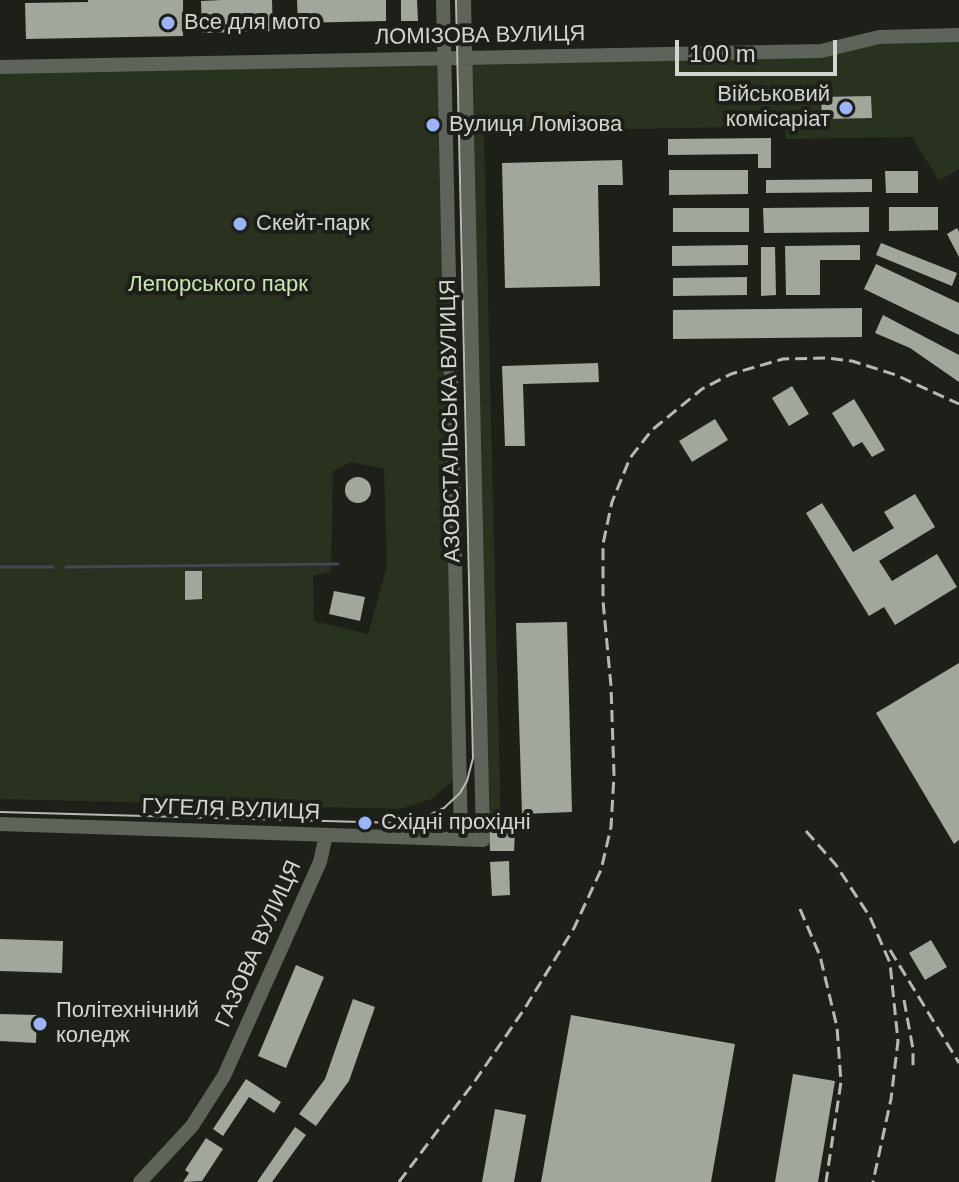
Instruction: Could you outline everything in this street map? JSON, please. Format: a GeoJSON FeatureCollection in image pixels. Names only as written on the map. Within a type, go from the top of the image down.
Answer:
{"type":"FeatureCollection","features":[{"type":"Feature","properties":{"kind":"street","name":"АЗОВСТАЛЬСЬКА ВУЛИЦЯ"},"geometry":{"type":"LineString","coordinates":[[443,0],[461,839]]}},
{"type":"Feature","properties":{"kind":"street","name":"АЗОВСТАЛЬСЬКА ВУЛИЦЯ"},"geometry":{"type":"LineString","coordinates":[[464,0],[483,840]]}},
{"type":"Feature","properties":{"kind":"street","name":"ЛОМІЗОВА ВУЛИЦЯ"},"geometry":{"type":"LineString","coordinates":[[0,67],[821,51],[879,37],[959,35]]}},
{"type":"Feature","properties":{"kind":"street","name":"ГУГЕЛЯ ВУЛИЦЯ"},"geometry":{"type":"LineString","coordinates":[[0,824],[483,840]]}},
{"type":"Feature","properties":{"kind":"street","name":"ГАЗОВА ВУЛИЦЯ"},"geometry":{"type":"LineString","coordinates":[[140,1182],[192,1126],[224,1076],[320,862],[326,835]]}},
{"type":"Feature","properties":{"kind":"green space"},"geometry":{"type":"Polygon","coordinates":[[[959,40],[959,169],[939,181],[912,137],[786,139],[785,126],[484,132],[501,831],[489,831],[471,63],[959,40]]]}},
{"type":"Feature","properties":{"kind":"green space","name":"Лепорського парк"},"geometry":{"type":"Polygon","coordinates":[[[438,62],[454,776],[451,783],[431,799],[400,809],[0,799],[0,71],[438,62]],[[351,462],[333,471],[331,571],[313,576],[314,621],[368,634],[387,566],[384,469],[351,462]]]}},
{"type":"Feature","properties":{"kind":"building"},"geometry":{"type":"Polygon","coordinates":[[[183,0],[183,36],[26,39],[25,3],[183,0]]]}},
{"type":"Feature","properties":{"kind":"building"},"geometry":{"type":"Polygon","coordinates":[[[272,0],[273,31],[202,33],[201,1],[272,0]]]}},
{"type":"Feature","properties":{"kind":"building"},"geometry":{"type":"Polygon","coordinates":[[[297,0],[386,0],[386,21],[298,23],[297,0]]]}},
{"type":"Feature","properties":{"kind":"building"},"geometry":{"type":"Polygon","coordinates":[[[401,0],[417,0],[418,21],[401,21],[401,0]]]}},
{"type":"Feature","properties":{"kind":"building"},"geometry":{"type":"Polygon","coordinates":[[[871,96],[872,118],[822,119],[821,97],[871,96]]]}},
{"type":"Feature","properties":{"kind":"building"},"geometry":{"type":"Polygon","coordinates":[[[771,138],[771,168],[758,168],[758,154],[668,155],[668,139],[771,138]]]}},
{"type":"Feature","properties":{"kind":"building"},"geometry":{"type":"Polygon","coordinates":[[[622,160],[623,185],[598,185],[600,286],[505,288],[502,163],[622,160]]]}},
{"type":"Feature","properties":{"kind":"building"},"geometry":{"type":"Polygon","coordinates":[[[669,170],[748,170],[748,194],[669,195],[669,170]]]}},
{"type":"Feature","properties":{"kind":"building"},"geometry":{"type":"Polygon","coordinates":[[[885,171],[918,171],[918,193],[886,193],[885,171]]]}},
{"type":"Feature","properties":{"kind":"building"},"geometry":{"type":"Polygon","coordinates":[[[872,179],[872,192],[766,193],[766,180],[872,179]]]}},
{"type":"Feature","properties":{"kind":"building"},"geometry":{"type":"Polygon","coordinates":[[[869,207],[869,232],[764,233],[763,208],[869,207]]]}},
{"type":"Feature","properties":{"kind":"building"},"geometry":{"type":"Polygon","coordinates":[[[889,207],[938,207],[938,230],[889,231],[889,207]]]}},
{"type":"Feature","properties":{"kind":"building"},"geometry":{"type":"Polygon","coordinates":[[[673,208],[749,208],[749,232],[673,232],[673,208]]]}},
{"type":"Feature","properties":{"kind":"building"},"geometry":{"type":"Polygon","coordinates":[[[957,228],[959,232],[959,257],[947,234],[957,228]]]}},
{"type":"Feature","properties":{"kind":"building"},"geometry":{"type":"Polygon","coordinates":[[[881,243],[957,273],[952,286],[876,255],[881,243]]]}},
{"type":"Feature","properties":{"kind":"building"},"geometry":{"type":"Polygon","coordinates":[[[748,245],[748,265],[672,266],[672,246],[748,245]]]}},
{"type":"Feature","properties":{"kind":"building"},"geometry":{"type":"Polygon","coordinates":[[[860,245],[860,260],[820,260],[820,295],[786,295],[785,246],[860,245]]]}},
{"type":"Feature","properties":{"kind":"building"},"geometry":{"type":"Polygon","coordinates":[[[761,247],[775,247],[776,295],[761,296],[761,247]]]}},
{"type":"Feature","properties":{"kind":"building"},"geometry":{"type":"Polygon","coordinates":[[[876,264],[959,303],[959,335],[864,289],[876,264]]]}},
{"type":"Feature","properties":{"kind":"building"},"geometry":{"type":"Polygon","coordinates":[[[747,277],[747,295],[673,296],[673,278],[747,277]]]}},
{"type":"Feature","properties":{"kind":"building"},"geometry":{"type":"Polygon","coordinates":[[[862,308],[862,337],[673,339],[673,310],[862,308]]]}},
{"type":"Feature","properties":{"kind":"building"},"geometry":{"type":"Polygon","coordinates":[[[883,315],[959,355],[959,382],[910,348],[875,333],[883,315]]]}},
{"type":"Feature","properties":{"kind":"building"},"geometry":{"type":"Polygon","coordinates":[[[598,363],[599,382],[523,384],[525,446],[505,446],[502,366],[598,363]]]}},
{"type":"Feature","properties":{"kind":"building"},"geometry":{"type":"Polygon","coordinates":[[[792,386],[809,414],[789,426],[772,398],[792,386]]]}},
{"type":"Feature","properties":{"kind":"building"},"geometry":{"type":"Polygon","coordinates":[[[854,399],[885,450],[872,457],[862,442],[853,447],[832,413],[854,399]]]}},
{"type":"Feature","properties":{"kind":"building"},"geometry":{"type":"Polygon","coordinates":[[[715,419],[728,440],[692,462],[679,441],[715,419]]]}},
{"type":"Feature","properties":{"kind":"building"},"geometry":{"type":"Polygon","coordinates":[[[358,477],[367,481],[371,490],[367,499],[358,503],[349,499],[345,490],[349,481],[358,477]]]}},
{"type":"Feature","properties":{"kind":"building"},"geometry":{"type":"Polygon","coordinates":[[[915,494],[935,527],[879,561],[892,581],[937,554],[957,587],[895,625],[884,607],[869,616],[806,513],[822,503],[853,552],[894,528],[884,512],[915,494]]]}},
{"type":"Feature","properties":{"kind":"building"},"geometry":{"type":"Polygon","coordinates":[[[185,571],[202,571],[202,599],[185,600],[185,571]]]}},
{"type":"Feature","properties":{"kind":"building"},"geometry":{"type":"Polygon","coordinates":[[[334,591],[365,597],[360,621],[329,614],[334,591]]]}},
{"type":"Feature","properties":{"kind":"building"},"geometry":{"type":"Polygon","coordinates":[[[567,622],[572,812],[522,814],[516,623],[567,622]]]}},
{"type":"Feature","properties":{"kind":"building"},"geometry":{"type":"Polygon","coordinates":[[[959,663],[959,840],[954,844],[876,713],[959,663]]]}},
{"type":"Feature","properties":{"kind":"building"},"geometry":{"type":"Polygon","coordinates":[[[489,831],[515,832],[514,851],[490,851],[489,831]]]}},
{"type":"Feature","properties":{"kind":"building"},"geometry":{"type":"Polygon","coordinates":[[[509,861],[510,895],[492,896],[490,862],[509,861]]]}},
{"type":"Feature","properties":{"kind":"building"},"geometry":{"type":"Polygon","coordinates":[[[0,939],[63,941],[62,973],[0,971],[0,939]]]}},
{"type":"Feature","properties":{"kind":"building"},"geometry":{"type":"Polygon","coordinates":[[[931,940],[947,967],[925,980],[909,953],[931,940]]]}},
{"type":"Feature","properties":{"kind":"building"},"geometry":{"type":"Polygon","coordinates":[[[296,965],[324,977],[286,1068],[258,1056],[296,965]]]}},
{"type":"Feature","properties":{"kind":"building"},"geometry":{"type":"Polygon","coordinates":[[[353,999],[375,1007],[349,1081],[316,1126],[299,1114],[325,1079],[353,999]]]}},
{"type":"Feature","properties":{"kind":"building"},"geometry":{"type":"Polygon","coordinates":[[[0,1014],[37,1015],[36,1043],[0,1041],[0,1014]]]}},
{"type":"Feature","properties":{"kind":"building"},"geometry":{"type":"Polygon","coordinates":[[[571,1015],[735,1044],[711,1182],[541,1182],[571,1015]]]}},
{"type":"Feature","properties":{"kind":"building"},"geometry":{"type":"Polygon","coordinates":[[[793,1074],[835,1081],[818,1182],[775,1182],[793,1074]]]}},
{"type":"Feature","properties":{"kind":"building"},"geometry":{"type":"Polygon","coordinates":[[[246,1079],[281,1102],[274,1113],[249,1097],[223,1136],[213,1129],[246,1079]]]}},
{"type":"Feature","properties":{"kind":"building"},"geometry":{"type":"Polygon","coordinates":[[[495,1109],[526,1115],[514,1182],[482,1182],[495,1109]]]}},
{"type":"Feature","properties":{"kind":"building"},"geometry":{"type":"Polygon","coordinates":[[[295,1127],[306,1135],[272,1182],[257,1182],[295,1127]]]}},
{"type":"Feature","properties":{"kind":"building"},"geometry":{"type":"Polygon","coordinates":[[[206,1138],[223,1149],[202,1181],[183,1182],[189,1173],[185,1170],[206,1138]]]}},
{"type":"Feature","properties":{"kind":"waterway"},"geometry":{"type":"LineString","coordinates":[[66,567],[338,564]]}},
{"type":"Feature","properties":{"kind":"waterway"},"geometry":{"type":"LineString","coordinates":[[0,567],[53,567]]}},
{"type":"Feature","properties":{"kind":"tram line"},"geometry":{"type":"LineString","coordinates":[[0,812],[398,823],[421,819],[444,808],[460,793],[467,781],[473,758],[456,0]]}},
{"type":"Feature","properties":{"kind":"railway"},"geometry":{"type":"LineString","coordinates":[[399,1182],[525,1008],[574,928],[601,870],[611,827],[614,775],[611,686],[603,601],[603,544],[612,502],[630,458],[652,430],[702,389],[731,374],[783,359],[852,361],[896,375],[959,404]]}},
{"type":"Feature","properties":{"kind":"railway"},"geometry":{"type":"LineString","coordinates":[[806,831],[836,865],[870,917],[890,963],[898,1041],[891,1099],[873,1182]]}},
{"type":"Feature","properties":{"kind":"railway"},"geometry":{"type":"LineString","coordinates":[[800,909],[820,956],[837,1027],[841,1082],[826,1182]]}},
{"type":"Feature","properties":{"kind":"railway"},"geometry":{"type":"LineString","coordinates":[[890,950],[959,1063]]}},
{"type":"Feature","properties":{"kind":"railway"},"geometry":{"type":"LineString","coordinates":[[904,1000],[913,1049],[913,1069]]}},
{"type":"Feature","properties":{"kind":"place","name":"Все для мото"},"geometry":{"type":"Point","coordinates":[168,23]}},
{"type":"Feature","properties":{"kind":"place","name":"Військовий комісаріат"},"geometry":{"type":"Point","coordinates":[846,108]}},
{"type":"Feature","properties":{"kind":"place","name":"Вулиця Ломізова"},"geometry":{"type":"Point","coordinates":[433,125]}},
{"type":"Feature","properties":{"kind":"place","name":"Скейт-парк"},"geometry":{"type":"Point","coordinates":[240,224]}},
{"type":"Feature","properties":{"kind":"place","name":"Східні прохідні"},"geometry":{"type":"Point","coordinates":[365,823]}},
{"type":"Feature","properties":{"kind":"place","name":"Політехнічний коледж"},"geometry":{"type":"Point","coordinates":[40,1024]}}]}
